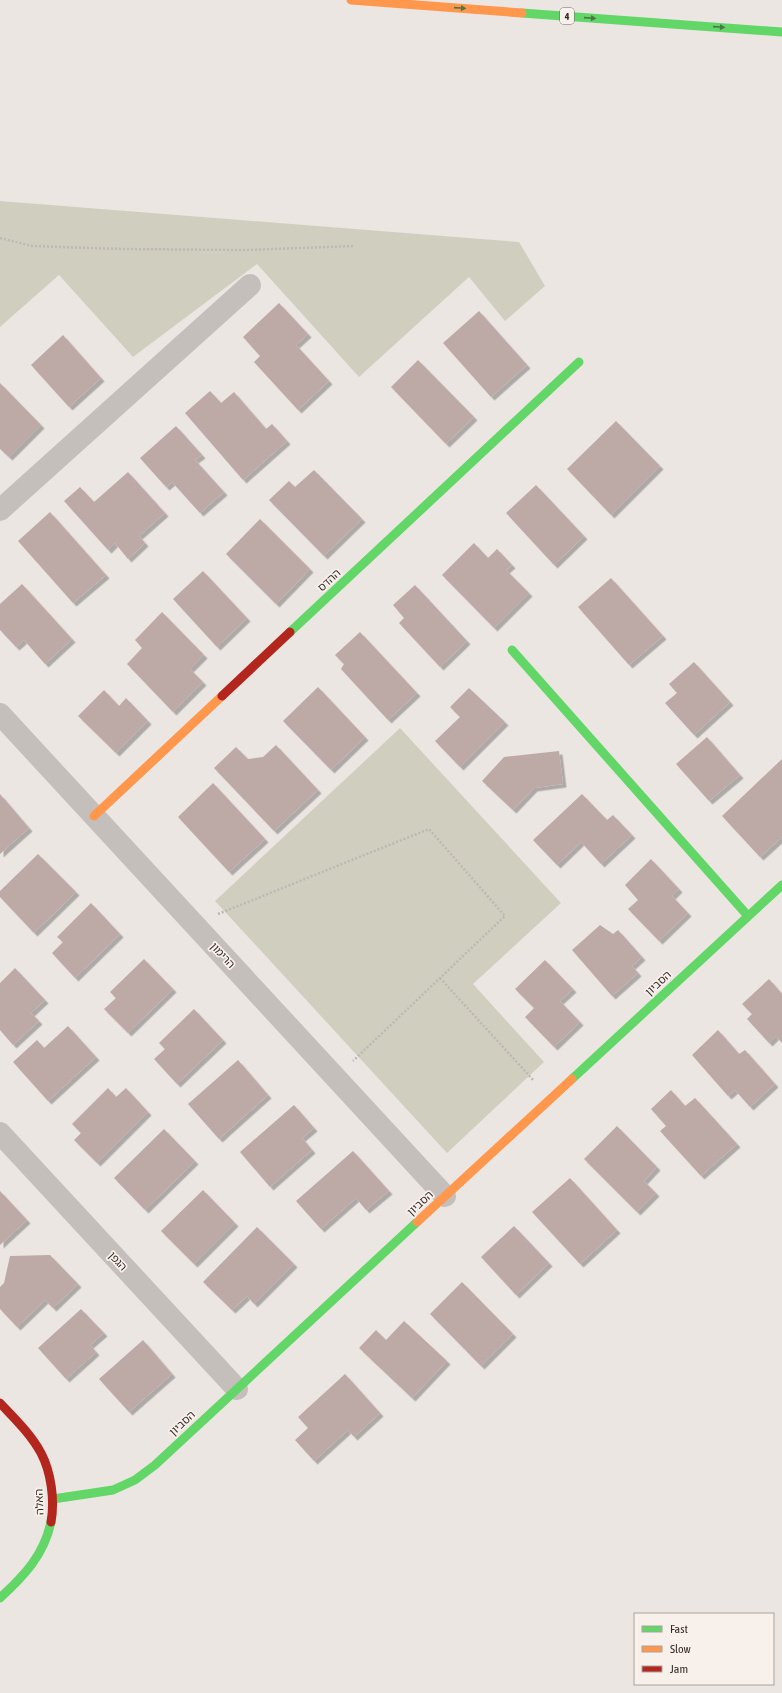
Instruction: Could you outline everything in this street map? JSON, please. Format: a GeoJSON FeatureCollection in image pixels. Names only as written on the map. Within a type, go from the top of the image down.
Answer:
{"type":"FeatureCollection","features":[{"type":"Feature","properties":{"kind":"main road","name":"4"},"geometry":{"type":"LineString","coordinates":[[352,0],[782,32]]}},
{"type":"Feature","properties":{"kind":"main road","name":"ההדס"},"geometry":{"type":"LineString","coordinates":[[94,816],[579,362]]}},
{"type":"Feature","properties":{"kind":"main road"},"geometry":{"type":"LineString","coordinates":[[512,650],[748,916]]}},
{"type":"Feature","properties":{"kind":"main road","name":"הסביון"},"geometry":{"type":"LineString","coordinates":[[53,1499],[113,1490],[135,1480],[155,1465],[782,884]]}},
{"type":"Feature","properties":{"kind":"main road","name":"האלה"},"geometry":{"type":"LineString","coordinates":[[0,1403],[25,1431],[42,1454],[50,1478],[53,1499],[52,1522],[44,1545],[33,1565],[22,1578],[0,1598]]}},
{"type":"Feature","properties":{"kind":"street"},"geometry":{"type":"LineString","coordinates":[[0,510],[250,285]]}},
{"type":"Feature","properties":{"kind":"street","name":"הרימון"},"geometry":{"type":"LineString","coordinates":[[0,714],[445,1196]]}},
{"type":"Feature","properties":{"kind":"street","name":"הגפן"},"geometry":{"type":"LineString","coordinates":[[0,1133],[237,1389]]}},
{"type":"Feature","properties":{"kind":"path"},"geometry":{"type":"LineString","coordinates":[[0,238],[32,246],[121,249],[245,250],[355,246]]}},
{"type":"Feature","properties":{"kind":"path"},"geometry":{"type":"LineString","coordinates":[[194,924],[429,829],[505,916],[335,1077]]}},
{"type":"Feature","properties":{"kind":"path"},"geometry":{"type":"LineString","coordinates":[[440,978],[550,1099]]}},
{"type":"Feature","properties":{"kind":"shaded area"},"geometry":{"type":"Polygon","coordinates":[[[0,201],[519,242],[545,286],[505,321],[469,277],[359,377],[257,264],[133,357],[59,275],[0,327],[0,201]]]}},
{"type":"Feature","properties":{"kind":"shaded area"},"geometry":{"type":"Polygon","coordinates":[[[400,728],[561,903],[473,984],[544,1062],[447,1153],[215,901],[400,728]]]}},
{"type":"Feature","properties":{"kind":"building"},"geometry":{"type":"Polygon","coordinates":[[[279,303],[308,334],[296,345],[329,381],[298,410],[254,362],[260,356],[243,337],[279,303]]]}},
{"type":"Feature","properties":{"kind":"building"},"geometry":{"type":"Polygon","coordinates":[[[479,311],[527,365],[491,397],[443,343],[479,311]]]}},
{"type":"Feature","properties":{"kind":"building"},"geometry":{"type":"Polygon","coordinates":[[[63,335],[101,378],[69,407],[31,365],[63,335]]]}},
{"type":"Feature","properties":{"kind":"building"},"geometry":{"type":"Polygon","coordinates":[[[418,360],[474,417],[446,444],[391,387],[418,360]]]}},
{"type":"Feature","properties":{"kind":"building"},"geometry":{"type":"Polygon","coordinates":[[[0,383],[41,425],[9,457],[0,449],[0,383]]]}},
{"type":"Feature","properties":{"kind":"building"},"geometry":{"type":"Polygon","coordinates":[[[210,391],[221,403],[234,392],[266,429],[272,424],[287,441],[243,480],[185,413],[210,391]]]}},
{"type":"Feature","properties":{"kind":"building"},"geometry":{"type":"Polygon","coordinates":[[[616,421],[660,466],[611,515],[567,469],[616,421]]]}},
{"type":"Feature","properties":{"kind":"building"},"geometry":{"type":"Polygon","coordinates":[[[176,426],[202,455],[195,460],[224,492],[200,513],[172,482],[166,487],[140,458],[176,426]]]}},
{"type":"Feature","properties":{"kind":"building"},"geometry":{"type":"Polygon","coordinates":[[[314,470],[362,519],[324,556],[269,500],[289,481],[295,487],[314,470]]]}},
{"type":"Feature","properties":{"kind":"building"},"geometry":{"type":"Polygon","coordinates":[[[128,472],[165,513],[139,536],[145,543],[128,559],[115,543],[108,550],[64,501],[80,487],[94,502],[128,472]]]}},
{"type":"Feature","properties":{"kind":"building"},"geometry":{"type":"Polygon","coordinates":[[[536,485],[584,536],[554,565],[506,513],[536,485]]]}},
{"type":"Feature","properties":{"kind":"building"},"geometry":{"type":"Polygon","coordinates":[[[50,512],[106,575],[73,603],[18,541],[50,512]]]}},
{"type":"Feature","properties":{"kind":"building"},"geometry":{"type":"Polygon","coordinates":[[[260,519],[310,569],[276,604],[226,554],[260,519]]]}},
{"type":"Feature","properties":{"kind":"building"},"geometry":{"type":"Polygon","coordinates":[[[474,543],[488,558],[497,549],[512,565],[506,570],[529,593],[494,628],[442,575],[474,543]]]}},
{"type":"Feature","properties":{"kind":"building"},"geometry":{"type":"Polygon","coordinates":[[[203,571],[247,618],[217,647],[173,599],[203,571]]]}},
{"type":"Feature","properties":{"kind":"building"},"geometry":{"type":"Polygon","coordinates":[[[611,578],[663,636],[629,665],[578,607],[611,578]]]}},
{"type":"Feature","properties":{"kind":"building"},"geometry":{"type":"Polygon","coordinates":[[[22,584],[72,639],[45,664],[24,640],[16,647],[0,630],[0,604],[22,584]]]}},
{"type":"Feature","properties":{"kind":"building"},"geometry":{"type":"Polygon","coordinates":[[[415,585],[467,641],[440,667],[399,623],[404,618],[393,605],[415,585]]]}},
{"type":"Feature","properties":{"kind":"building"},"geometry":{"type":"Polygon","coordinates":[[[162,612],[204,655],[190,669],[203,682],[173,712],[127,664],[142,648],[135,640],[162,612]]]}},
{"type":"Feature","properties":{"kind":"building"},"geometry":{"type":"Polygon","coordinates":[[[360,632],[417,693],[388,720],[341,669],[344,664],[335,655],[360,632]]]}},
{"type":"Feature","properties":{"kind":"building"},"geometry":{"type":"Polygon","coordinates":[[[694,662],[730,702],[694,735],[665,703],[677,693],[669,684],[694,662]]]}},
{"type":"Feature","properties":{"kind":"building"},"geometry":{"type":"Polygon","coordinates":[[[318,687],[365,737],[331,770],[283,721],[318,687]]]}},
{"type":"Feature","properties":{"kind":"building"},"geometry":{"type":"Polygon","coordinates":[[[469,688],[505,722],[460,767],[435,741],[460,717],[450,707],[469,688]]]}},
{"type":"Feature","properties":{"kind":"building"},"geometry":{"type":"Polygon","coordinates":[[[104,690],[119,706],[126,698],[148,721],[116,753],[78,716],[104,690]]]}},
{"type":"Feature","properties":{"kind":"building"},"geometry":{"type":"Polygon","coordinates":[[[707,737],[740,775],[709,801],[676,764],[707,737]]]}},
{"type":"Feature","properties":{"kind":"building"},"geometry":{"type":"Polygon","coordinates":[[[276,745],[318,790],[274,831],[214,768],[236,747],[248,759],[263,757],[276,745]]]}},
{"type":"Feature","properties":{"kind":"building"},"geometry":{"type":"Polygon","coordinates":[[[559,751],[563,784],[534,788],[513,810],[482,781],[504,757],[559,751]]]}},
{"type":"Feature","properties":{"kind":"building"},"geometry":{"type":"Polygon","coordinates":[[[782,759],[782,837],[760,857],[722,816],[782,759]]]}},
{"type":"Feature","properties":{"kind":"building"},"geometry":{"type":"Polygon","coordinates":[[[213,783],[265,839],[229,872],[178,817],[213,783]]]}},
{"type":"Feature","properties":{"kind":"building"},"geometry":{"type":"Polygon","coordinates":[[[0,794],[29,828],[0,854],[0,794]]]}},
{"type":"Feature","properties":{"kind":"building"},"geometry":{"type":"Polygon","coordinates":[[[582,794],[607,820],[613,815],[632,835],[601,864],[581,842],[557,865],[533,840],[582,794]]]}},
{"type":"Feature","properties":{"kind":"building"},"geometry":{"type":"Polygon","coordinates":[[[38,854],[76,892],[34,933],[0,897],[0,891],[38,854]]]}},
{"type":"Feature","properties":{"kind":"building"},"geometry":{"type":"Polygon","coordinates":[[[651,859],[679,889],[672,896],[688,913],[659,941],[628,909],[638,900],[625,885],[651,859]]]}},
{"type":"Feature","properties":{"kind":"building"},"geometry":{"type":"Polygon","coordinates":[[[91,903],[120,934],[75,978],[52,953],[63,942],[57,937],[91,903]]]}},
{"type":"Feature","properties":{"kind":"building"},"geometry":{"type":"Polygon","coordinates":[[[600,925],[613,934],[618,930],[642,957],[632,966],[638,973],[612,996],[572,950],[600,925]]]}},
{"type":"Feature","properties":{"kind":"building"},"geometry":{"type":"Polygon","coordinates":[[[144,959],[173,989],[128,1033],[104,1009],[116,998],[110,992],[144,959]]]}},
{"type":"Feature","properties":{"kind":"building"},"geometry":{"type":"Polygon","coordinates":[[[545,960],[573,989],[560,1001],[580,1022],[554,1047],[525,1017],[534,1008],[515,989],[545,960]]]}},
{"type":"Feature","properties":{"kind":"building"},"geometry":{"type":"Polygon","coordinates":[[[15,968],[45,1000],[31,1013],[39,1021],[13,1045],[0,1030],[0,983],[15,968]]]}},
{"type":"Feature","properties":{"kind":"building"},"geometry":{"type":"Polygon","coordinates":[[[769,979],[782,994],[782,1043],[776,1036],[769,1043],[747,1019],[752,1014],[742,1004],[769,979]]]}},
{"type":"Feature","properties":{"kind":"building"},"geometry":{"type":"Polygon","coordinates":[[[194,1009],[223,1040],[177,1084],[154,1059],[165,1049],[159,1043],[194,1009]]]}},
{"type":"Feature","properties":{"kind":"building"},"geometry":{"type":"Polygon","coordinates":[[[68,1026],[96,1057],[48,1101],[13,1062],[37,1040],[44,1048],[68,1026]]]}},
{"type":"Feature","properties":{"kind":"building"},"geometry":{"type":"Polygon","coordinates":[[[718,1030],[739,1054],[745,1050],[775,1084],[750,1107],[735,1090],[728,1096],[692,1055],[718,1030]]]}},
{"type":"Feature","properties":{"kind":"building"},"geometry":{"type":"Polygon","coordinates":[[[238,1060],[268,1095],[219,1139],[188,1104],[238,1060]]]}},
{"type":"Feature","properties":{"kind":"building"},"geometry":{"type":"Polygon","coordinates":[[[108,1088],[116,1097],[126,1088],[148,1112],[97,1163],[74,1140],[81,1133],[72,1124],[108,1088]]]}},
{"type":"Feature","properties":{"kind":"building"},"geometry":{"type":"Polygon","coordinates":[[[671,1090],[685,1106],[695,1098],[737,1144],[701,1176],[660,1131],[666,1126],[651,1109],[671,1090]]]}},
{"type":"Feature","properties":{"kind":"building"},"geometry":{"type":"Polygon","coordinates":[[[294,1105],[314,1128],[302,1138],[312,1150],[270,1187],[240,1152],[294,1105]]]}},
{"type":"Feature","properties":{"kind":"building"},"geometry":{"type":"Polygon","coordinates":[[[617,1126],[657,1167],[644,1181],[656,1193],[637,1212],[584,1159],[617,1126]]]}},
{"type":"Feature","properties":{"kind":"building"},"geometry":{"type":"Polygon","coordinates":[[[164,1129],[195,1161],[145,1210],[114,1178],[164,1129]]]}},
{"type":"Feature","properties":{"kind":"building"},"geometry":{"type":"Polygon","coordinates":[[[353,1151],[389,1191],[366,1210],[356,1198],[321,1229],[296,1201],[353,1151]]]}},
{"type":"Feature","properties":{"kind":"building"},"geometry":{"type":"Polygon","coordinates":[[[570,1178],[617,1230],[580,1264],[532,1212],[570,1178]]]}},
{"type":"Feature","properties":{"kind":"building"},"geometry":{"type":"Polygon","coordinates":[[[203,1190],[235,1223],[194,1264],[161,1231],[203,1190]]]}},
{"type":"Feature","properties":{"kind":"building"},"geometry":{"type":"Polygon","coordinates":[[[0,1191],[27,1220],[0,1245],[0,1191]]]}},
{"type":"Feature","properties":{"kind":"building"},"geometry":{"type":"Polygon","coordinates":[[[514,1226],[549,1263],[516,1295],[481,1257],[514,1226]]]}},
{"type":"Feature","properties":{"kind":"building"},"geometry":{"type":"Polygon","coordinates":[[[257,1227],[294,1264],[254,1304],[247,1296],[232,1310],[203,1282],[257,1227]]]}},
{"type":"Feature","properties":{"kind":"building"},"geometry":{"type":"Polygon","coordinates":[[[50,1255],[78,1284],[53,1308],[45,1300],[17,1327],[0,1309],[0,1287],[4,1283],[10,1256],[50,1255]]]}},
{"type":"Feature","properties":{"kind":"building"},"geometry":{"type":"Polygon","coordinates":[[[462,1282],[513,1334],[481,1366],[430,1314],[462,1282]]]}},
{"type":"Feature","properties":{"kind":"building"},"geometry":{"type":"Polygon","coordinates":[[[81,1309],[104,1333],[90,1345],[96,1352],[66,1379],[38,1348],[81,1309]]]}},
{"type":"Feature","properties":{"kind":"building"},"geometry":{"type":"Polygon","coordinates":[[[404,1321],[447,1361],[412,1398],[359,1348],[376,1330],[386,1340],[404,1321]]]}},
{"type":"Feature","properties":{"kind":"building"},"geometry":{"type":"Polygon","coordinates":[[[143,1340],[172,1374],[129,1412],[99,1379],[143,1340]]]}},
{"type":"Feature","properties":{"kind":"building"},"geometry":{"type":"Polygon","coordinates":[[[345,1374],[380,1413],[354,1437],[348,1430],[314,1461],[295,1440],[308,1428],[298,1417],[345,1374]]]}},
{"type":"Feature","properties":{"kind":"traffic: fast"},"geometry":{"type":"LineString","coordinates":[[522,13],[782,32]]}},
{"type":"Feature","properties":{"kind":"traffic: fast"},"geometry":{"type":"LineString","coordinates":[[290,632],[579,362]]}},
{"type":"Feature","properties":{"kind":"traffic: fast"},"geometry":{"type":"LineString","coordinates":[[512,650],[748,916]]}},
{"type":"Feature","properties":{"kind":"traffic: fast"},"geometry":{"type":"LineString","coordinates":[[572,1079],[782,885]]}},
{"type":"Feature","properties":{"kind":"traffic: fast"},"geometry":{"type":"LineString","coordinates":[[53,1499],[113,1490],[135,1480],[155,1465],[417,1222]]}},
{"type":"Feature","properties":{"kind":"traffic: fast"},"geometry":{"type":"LineString","coordinates":[[0,1598],[32,1564],[48,1534],[51,1522]]}},
{"type":"Feature","properties":{"kind":"traffic: slow"},"geometry":{"type":"LineString","coordinates":[[351,0],[522,13]]}},
{"type":"Feature","properties":{"kind":"traffic: slow"},"geometry":{"type":"LineString","coordinates":[[94,816],[222,696]]}},
{"type":"Feature","properties":{"kind":"traffic: slow"},"geometry":{"type":"LineString","coordinates":[[417,1222],[572,1079]]}},
{"type":"Feature","properties":{"kind":"traffic: jam"},"geometry":{"type":"LineString","coordinates":[[222,696],[290,632]]}},
{"type":"Feature","properties":{"kind":"traffic: jam"},"geometry":{"type":"LineString","coordinates":[[0,1403],[27,1433],[41,1453],[50,1477],[53,1505],[51,1522]]}}]}
